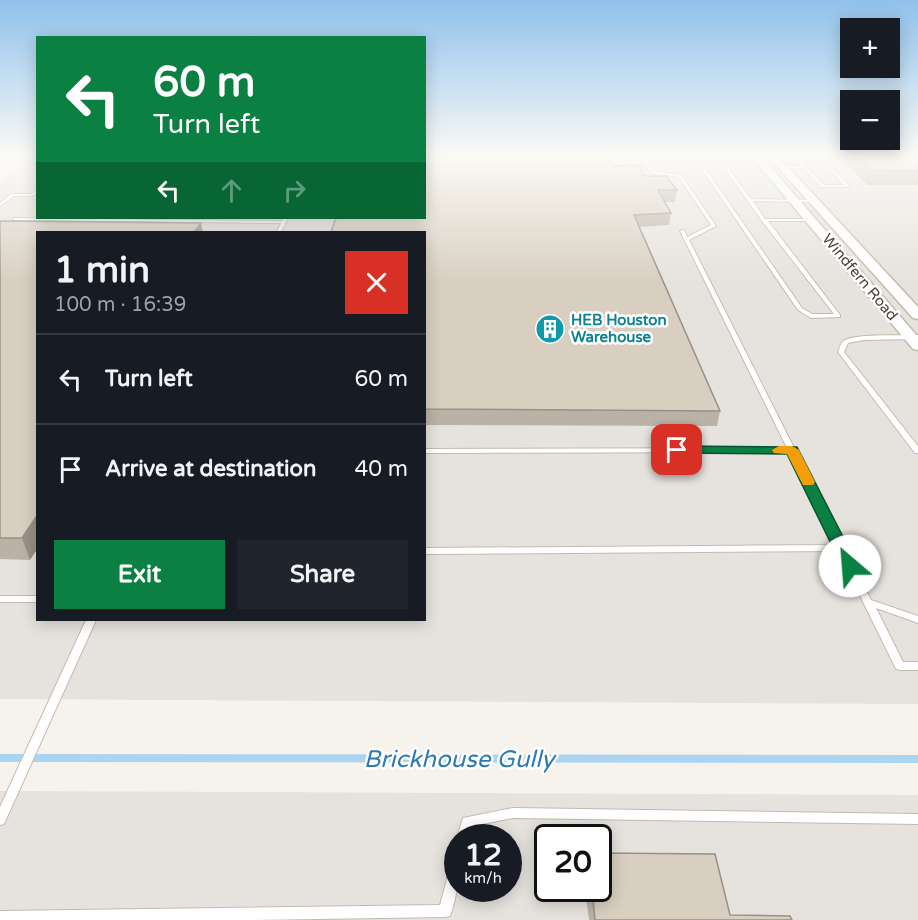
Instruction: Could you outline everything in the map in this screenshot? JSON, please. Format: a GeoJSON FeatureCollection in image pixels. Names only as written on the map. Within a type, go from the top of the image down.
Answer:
{"type":"FeatureCollection","features":[{"type":"Feature","properties":{"kind":"street","name":"Windfern Road"},"geometry":{"type":"LineString","coordinates":[[792,198],[915,340]]}},
{"type":"Feature","properties":{"kind":"street","name":"Windfern Road"},"geometry":{"type":"LineString","coordinates":[[811,198],[918,315]]}},
{"type":"Feature","properties":{"kind":"lane"},"geometry":{"type":"LineString","coordinates":[[686,239],[714,226],[695,198]]}},
{"type":"Feature","properties":{"kind":"lane"},"geometry":{"type":"LineString","coordinates":[[724,198],[800,309],[811,316],[838,316],[750,200]]}},
{"type":"Feature","properties":{"kind":"lane"},"geometry":{"type":"LineString","coordinates":[[750,200],[814,201]]}},
{"type":"Feature","properties":{"kind":"lane"},"geometry":{"type":"LineString","coordinates":[[15,219],[285,220]]}},
{"type":"Feature","properties":{"kind":"lane"},"geometry":{"type":"LineString","coordinates":[[764,220],[811,220]]}},
{"type":"Feature","properties":{"kind":"lane"},"geometry":{"type":"LineString","coordinates":[[682,231],[900,666],[918,666]]}},
{"type":"Feature","properties":{"kind":"lane"},"geometry":{"type":"LineString","coordinates":[[915,340],[864,338],[845,342],[841,352],[918,451]]}},
{"type":"Feature","properties":{"kind":"lane"},"geometry":{"type":"LineString","coordinates":[[426,451],[792,450]]}},
{"type":"Feature","properties":{"kind":"lane"},"geometry":{"type":"LineString","coordinates":[[426,551],[841,548]]}},
{"type":"Feature","properties":{"kind":"lane"},"geometry":{"type":"LineString","coordinates":[[0,599],[36,599]]}},
{"type":"Feature","properties":{"kind":"lane"},"geometry":{"type":"LineString","coordinates":[[868,602],[918,620]]}},
{"type":"Feature","properties":{"kind":"lane"},"geometry":{"type":"LineString","coordinates":[[0,820],[91,621]]}},
{"type":"Feature","properties":{"kind":"lane"},"geometry":{"type":"LineString","coordinates":[[466,824],[467,822],[513,813],[918,819]]}},
{"type":"Feature","properties":{"kind":"lane"},"geometry":{"type":"LineString","coordinates":[[0,917],[445,916]]}},
{"type":"Feature","properties":{"kind":"shaded area"},"geometry":{"type":"Polygon","coordinates":[[[0,198],[36,198],[36,219],[426,219],[426,198],[918,198],[918,704],[0,699],[0,198]]]}},
{"type":"Feature","properties":{"kind":"shaded area"},"geometry":{"type":"Polygon","coordinates":[[[0,791],[918,795],[918,920],[0,920],[0,791]]]}},
{"type":"Feature","properties":{"kind":"building","name":"HEB Houston Warehouse"},"geometry":{"type":"Polygon","coordinates":[[[426,198],[662,198],[671,213],[634,215],[720,411],[426,409],[426,231],[331,231],[336,219],[426,219],[426,198]]]}},
{"type":"Feature","properties":{"kind":"building"},"geometry":{"type":"Polygon","coordinates":[[[0,221],[201,223],[195,231],[36,231],[36,517],[22,538],[0,538],[0,221]]]}},
{"type":"Feature","properties":{"kind":"building"},"geometry":{"type":"Polygon","coordinates":[[[612,853],[715,854],[730,915],[790,916],[792,920],[595,920],[593,902],[612,902],[612,853]]]}},
{"type":"Feature","properties":{"kind":"waterway","name":"Brickhouse Gully"},"geometry":{"type":"LineString","coordinates":[[0,758],[918,759]]}},
{"type":"Feature","properties":{"kind":"slow traffic"},"geometry":{"type":"LineString","coordinates":[[779,450],[792,450],[808,482]]}},
{"type":"Feature","properties":{"kind":"place","name":"HEB Houston Warehouse"},"geometry":{"type":"Point","coordinates":[550,329]}},
{"type":"Feature","properties":{"kind":"route"},"geometry":{"type":"LineString","coordinates":[[677,450],[792,450],[850,566]]}}]}
